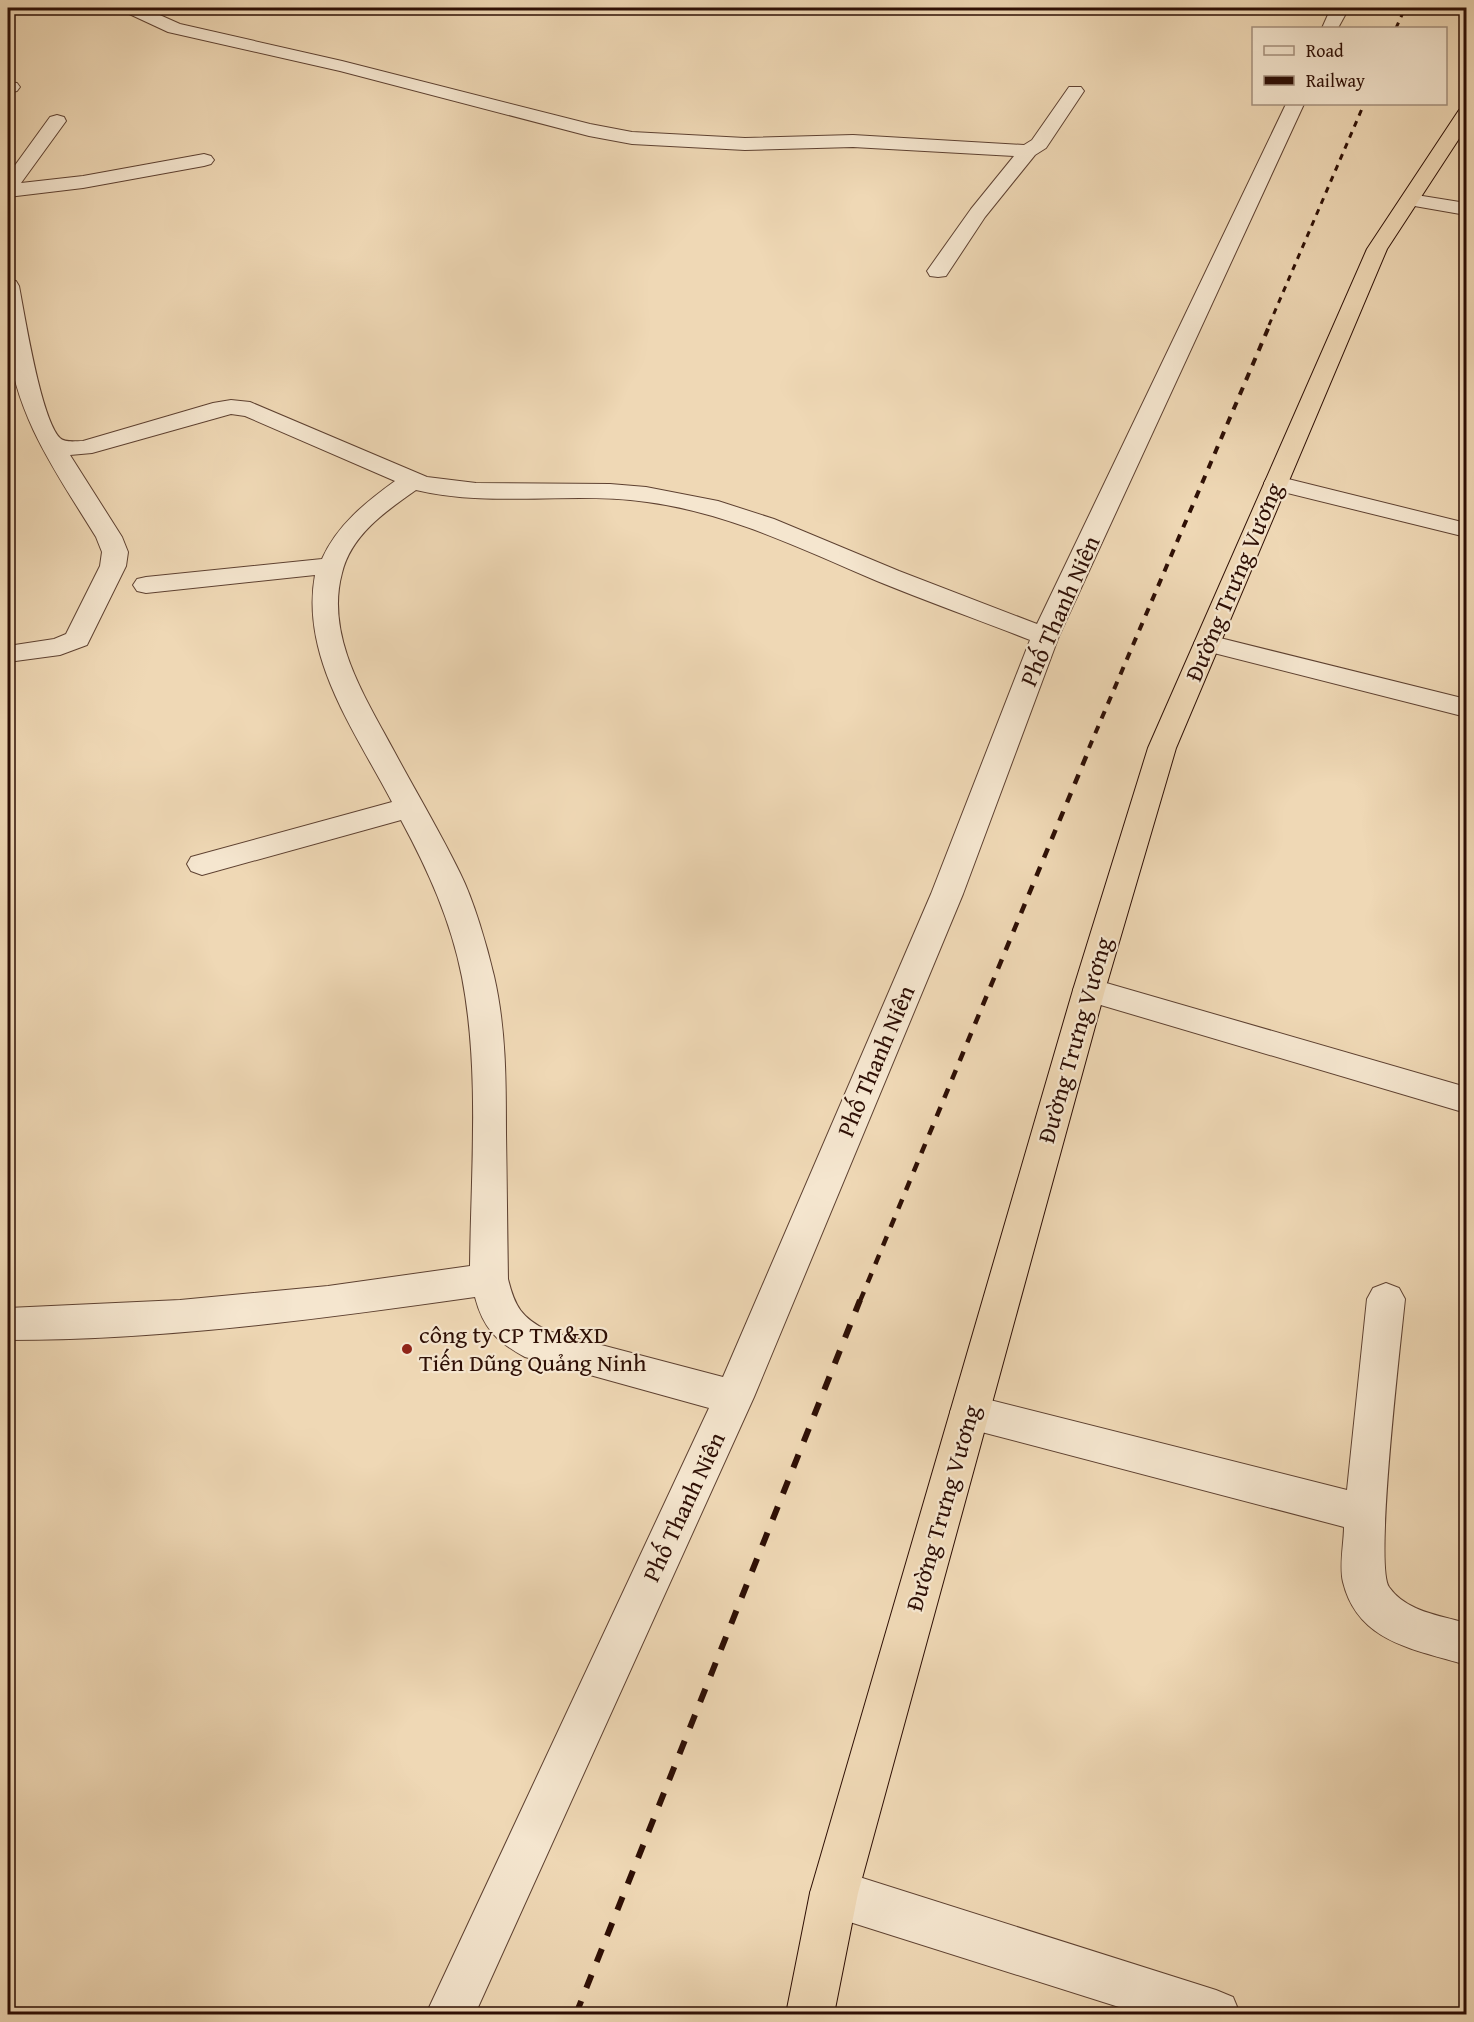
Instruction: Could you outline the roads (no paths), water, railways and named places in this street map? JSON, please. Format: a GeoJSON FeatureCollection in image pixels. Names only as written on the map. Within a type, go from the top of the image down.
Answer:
{"type":"FeatureCollection","features":[{"type":"Feature","properties":{"kind":"highway","name":"Đường Trưng Vương"},"geometry":{"type":"LineString","coordinates":[[810,2014],[834,1893],[1089,990],[1162,748],[1377,249],[1467,114]]}},
{"type":"Feature","properties":{"kind":"street"},"geometry":{"type":"LineString","coordinates":[[1330,27],[1340,8]]}},
{"type":"Feature","properties":{"kind":"street"},"geometry":{"type":"LineString","coordinates":[[138,9],[174,28],[342,66],[589,130],[632,138],[745,144],[854,141],[1028,151]]}},
{"type":"Feature","properties":{"kind":"street"},"geometry":{"type":"LineString","coordinates":[[938,271],[978,213],[1028,151],[1039,144],[1075,91]]}},
{"type":"Feature","properties":{"kind":"street","name":"Phố Thanh Niên"},"geometry":{"type":"LineString","coordinates":[[450,2014],[734,1397],[947,894],[1045,636],[1295,105]]}},
{"type":"Feature","properties":{"kind":"street"},"geometry":{"type":"LineString","coordinates":[[8,190],[57,121]]}},
{"type":"Feature","properties":{"kind":"street"},"geometry":{"type":"LineString","coordinates":[[8,190],[82,182],[204,160]]}},
{"type":"Feature","properties":{"kind":"street"},"geometry":{"type":"LineString","coordinates":[[1410,200],[1467,208]]}},
{"type":"Feature","properties":{"kind":"street"},"geometry":{"type":"LineString","coordinates":[[8,286],[27,383],[37,415],[50,442],[109,537],[115,552],[113,566],[77,639],[60,647],[8,654]]}},
{"type":"Feature","properties":{"kind":"street"},"geometry":{"type":"LineString","coordinates":[[50,442],[61,448],[84,448],[213,410],[250,409],[412,481],[447,489],[610,491],[646,494],[709,506],[765,524],[890,577],[1045,636]]}},
{"type":"Feature","properties":{"kind":"street"},"geometry":{"type":"LineString","coordinates":[[412,481],[379,502],[366,514],[329,566],[325,583],[324,619],[335,663],[348,692],[446,875],[478,976],[486,1027],[489,1078],[489,1279],[498,1313],[518,1334],[539,1345],[734,1397]]}},
{"type":"Feature","properties":{"kind":"street"},"geometry":{"type":"LineString","coordinates":[[1276,483],[1467,530]]}},
{"type":"Feature","properties":{"kind":"street"},"geometry":{"type":"LineString","coordinates":[[146,585],[329,566]]}},
{"type":"Feature","properties":{"kind":"street"},"geometry":{"type":"LineString","coordinates":[[1208,643],[1467,708]]}},
{"type":"Feature","properties":{"kind":"street"},"geometry":{"type":"LineString","coordinates":[[202,864],[411,807]]}},
{"type":"Feature","properties":{"kind":"street"},"geometry":{"type":"LineString","coordinates":[[1089,990],[1467,1100]]}},
{"type":"Feature","properties":{"kind":"street"},"geometry":{"type":"LineString","coordinates":[[8,1324],[180,1316],[328,1302],[489,1279]]}},
{"type":"Feature","properties":{"kind":"street"},"geometry":{"type":"LineString","coordinates":[[1386,1299],[1365,1513],[1364,1581],[1374,1601],[1388,1617],[1407,1626],[1467,1644]]}},
{"type":"Feature","properties":{"kind":"street"},"geometry":{"type":"LineString","coordinates":[[970,1412],[1365,1513]]}},
{"type":"Feature","properties":{"kind":"street"},"geometry":{"type":"LineString","coordinates":[[834,1893],[1216,2014]]}},
{"type":"Feature","properties":{"kind":"railway"},"geometry":{"type":"LineString","coordinates":[[1396,27],[1405,8]]}},
{"type":"Feature","properties":{"kind":"railway"},"geometry":{"type":"LineString","coordinates":[[1269,325],[1364,105]]}},
{"type":"Feature","properties":{"kind":"railway"},"geometry":{"type":"LineString","coordinates":[[1089,748],[1270,324]]}},
{"type":"Feature","properties":{"kind":"railway"},"geometry":{"type":"LineString","coordinates":[[860,1301],[1090,747]]}},
{"type":"Feature","properties":{"kind":"railway"},"geometry":{"type":"LineString","coordinates":[[576,2014],[860,1300]]}},
{"type":"Feature","properties":{"kind":"place","name":"công ty CP TM&XD Tiến Dũng Quảng Ninh"},"geometry":{"type":"Point","coordinates":[407,1349]}}]}
